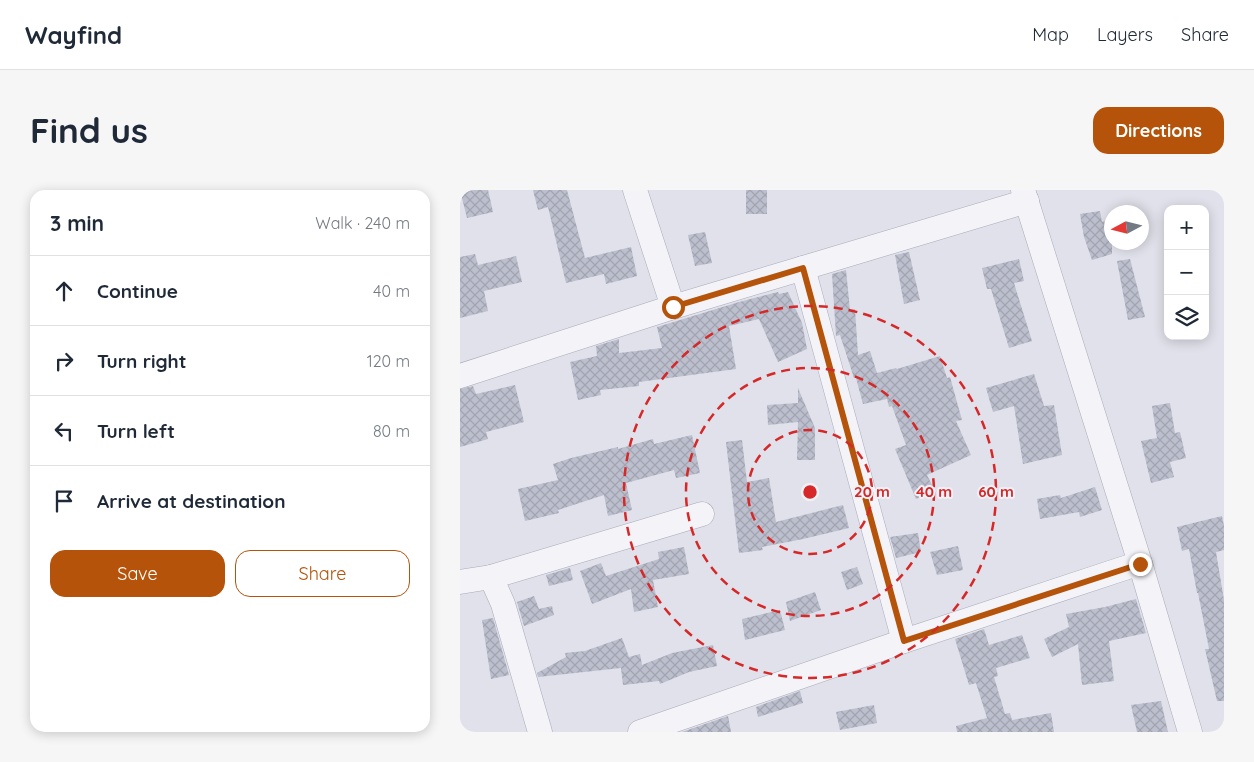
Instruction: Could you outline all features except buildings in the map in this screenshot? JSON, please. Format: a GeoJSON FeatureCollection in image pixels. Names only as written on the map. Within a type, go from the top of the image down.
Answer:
{"type":"FeatureCollection","features":[{"type":"Feature","properties":{"kind":"street"},"geometry":{"type":"LineString","coordinates":[[635,190],[673,307]]}},
{"type":"Feature","properties":{"kind":"street"},"geometry":{"type":"LineString","coordinates":[[460,376],[673,307],[803,268],[1025,195],[1140,564],[1190,732]]}},
{"type":"Feature","properties":{"kind":"street"},"geometry":{"type":"LineString","coordinates":[[803,268],[904,641]]}},
{"type":"Feature","properties":{"kind":"street"},"geometry":{"type":"LineString","coordinates":[[460,582],[491,577],[702,514]]}},
{"type":"Feature","properties":{"kind":"street"},"geometry":{"type":"LineString","coordinates":[[640,732],[904,641],[1140,564]]}},
{"type":"Feature","properties":{"kind":"street"},"geometry":{"type":"LineString","coordinates":[[491,577],[504,604],[540,732]]}},
{"type":"Feature","properties":{"kind":"route"},"geometry":{"type":"LineString","coordinates":[[673,307],[803,268],[904,641],[1140,564]]}}]}
